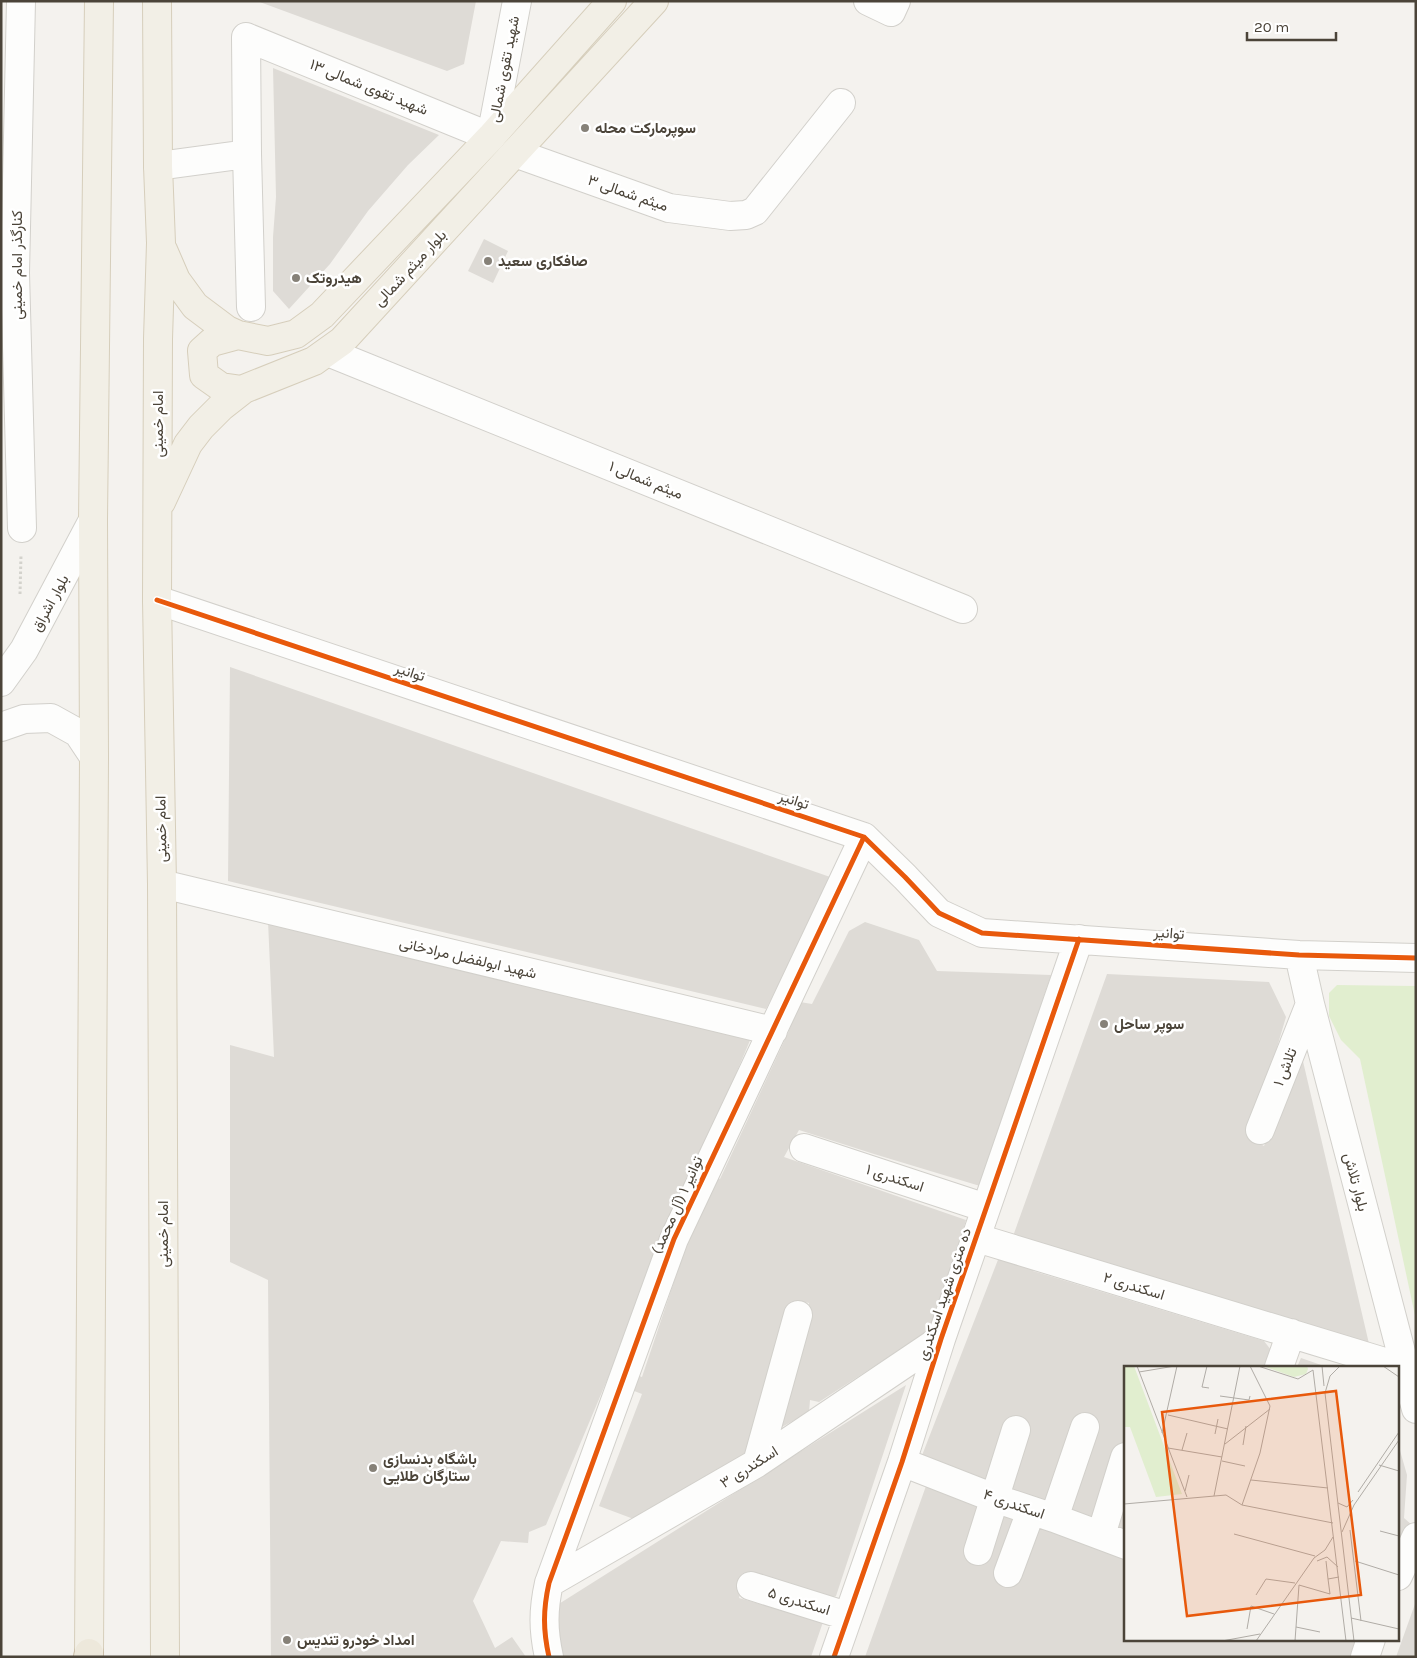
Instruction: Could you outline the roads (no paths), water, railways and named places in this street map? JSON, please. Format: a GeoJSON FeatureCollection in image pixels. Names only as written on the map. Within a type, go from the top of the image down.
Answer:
{"type":"FeatureCollection","features":[{"type":"Feature","properties":{"kind":"main road"},"geometry":{"type":"LineString","coordinates":[[88,1656],[94,757],[93,520],[99,1]]}},
{"type":"Feature","properties":{"kind":"main road","name":"امام خمینی"},"geometry":{"type":"LineString","coordinates":[[158,1],[160,243],[156,600],[162,884],[165,1657]]}},
{"type":"Feature","properties":{"kind":"main road","name":"بلوار میثم شمالی"},"geometry":{"type":"LineString","coordinates":[[160,243],[176,280],[195,306],[227,330],[238,335],[268,341],[296,334],[322,314],[491,137],[612,1]]}},
{"type":"Feature","properties":{"kind":"main road","name":"بلوار میثم شمالی"},"geometry":{"type":"LineString","coordinates":[[157,510],[188,444],[201,427],[242,390],[314,361],[342,342],[654,1]]}},
{"type":"Feature","properties":{"kind":"main road"},"geometry":{"type":"LineString","coordinates":[[238,335],[212,342],[202,351],[204,375],[221,387],[242,390]]}},
{"type":"Feature","properties":{"kind":"street","name":"کنارگذر امام خمینی"},"geometry":{"type":"LineString","coordinates":[[21,1],[8,270],[22,528]]}},
{"type":"Feature","properties":{"kind":"street","name":"شهید تقوی شمالی"},"geometry":{"type":"LineString","coordinates":[[491,137],[517,1]]}},
{"type":"Feature","properties":{"kind":"street","name":"شهید تقوی شمالی ۱۳"},"geometry":{"type":"LineString","coordinates":[[247,154],[246,37],[491,137]]}},
{"type":"Feature","properties":{"kind":"street","name":"میثم شمالی ۳"},"geometry":{"type":"LineString","coordinates":[[515,153],[669,208],[730,216],[746,215],[756,211],[841,103]]}},
{"type":"Feature","properties":{"kind":"street"},"geometry":{"type":"LineString","coordinates":[[158,166],[247,154],[250,307]]}},
{"type":"Feature","properties":{"kind":"street","name":"میثم شمالی ۱"},"geometry":{"type":"LineString","coordinates":[[328,352],[963,609]]}},
{"type":"Feature","properties":{"kind":"street","name":"بلوار اشراق"},"geometry":{"type":"LineString","coordinates":[[1,682],[24,650],[93,520]]}},
{"type":"Feature","properties":{"kind":"street","name":"توانیر"},"geometry":{"type":"LineString","coordinates":[[156,600],[864,837],[939,913],[982,933],[1299,955],[1416,958]]}},
{"type":"Feature","properties":{"kind":"street"},"geometry":{"type":"LineString","coordinates":[[1,727],[24,719],[50,718],[78,733],[94,757]]}},
{"type":"Feature","properties":{"kind":"street","name":"توانیر ۱ (آل محمد)"},"geometry":{"type":"LineString","coordinates":[[549,1657],[544,1637],[544,1605],[549,1583],[674,1239],[864,837]]}},
{"type":"Feature","properties":{"kind":"street","name":"شهید ابولفضل مرادخانی"},"geometry":{"type":"LineString","coordinates":[[162,884],[773,1031]]}},
{"type":"Feature","properties":{"kind":"street","name":"ده متری شهید اسکندری"},"geometry":{"type":"LineString","coordinates":[[834,1657],[1079,939]]}},
{"type":"Feature","properties":{"kind":"street","name":"بلوار تلاش"},"geometry":{"type":"LineString","coordinates":[[1299,955],[1310,1004],[1416,1409]]}},
{"type":"Feature","properties":{"kind":"street","name":"تلاش ۱"},"geometry":{"type":"LineString","coordinates":[[1260,1130],[1310,1004]]}},
{"type":"Feature","properties":{"kind":"street","name":"اسکندری ۱"},"geometry":{"type":"LineString","coordinates":[[804,1148],[986,1208]]}},
{"type":"Feature","properties":{"kind":"street","name":"اسکندری ۲"},"geometry":{"type":"LineString","coordinates":[[977,1238],[1397,1366]]}},
{"type":"Feature","properties":{"kind":"street"},"geometry":{"type":"LineString","coordinates":[[757,1463],[798,1315]]}},
{"type":"Feature","properties":{"kind":"street"},"geometry":{"type":"LineString","coordinates":[[1279,1366],[1291,1334]]}},
{"type":"Feature","properties":{"kind":"street","name":"اسکندری ۳"},"geometry":{"type":"LineString","coordinates":[[549,1583],[757,1463],[941,1339]]}},
{"type":"Feature","properties":{"kind":"street","name":"اسکندری ۲"},"geometry":{"type":"LineString","coordinates":[[1400,1367],[1404,1368]]}},
{"type":"Feature","properties":{"kind":"street"},"geometry":{"type":"LineString","coordinates":[[1008,1573],[1043,1514],[1084,1426]]}},
{"type":"Feature","properties":{"kind":"street"},"geometry":{"type":"LineString","coordinates":[[978,1551],[1016,1430]]}},
{"type":"Feature","properties":{"kind":"street","name":"اسکندری ۴"},"geometry":{"type":"LineString","coordinates":[[902,1462],[994,1498],[1113,1540]]}},
{"type":"Feature","properties":{"kind":"street"},"geometry":{"type":"LineString","coordinates":[[1113,1540],[1124,1464]]}},
{"type":"Feature","properties":{"kind":"street"},"geometry":{"type":"LineString","coordinates":[[1400,1572],[1416,1537]]}},
{"type":"Feature","properties":{"kind":"street","name":"اسکندری ۵"},"geometry":{"type":"LineString","coordinates":[[751,1586],[847,1616]]}},
{"type":"Feature","properties":{"kind":"street"},"geometry":{"type":"LineString","coordinates":[[1365,1657],[1371,1640]]}},
{"type":"Feature","properties":{"kind":"place","name":"سوپرمارکت محله"},"geometry":{"type":"Point","coordinates":[585,128]}},
{"type":"Feature","properties":{"kind":"place","name":"صافکاری سعید"},"geometry":{"type":"Point","coordinates":[488,261]}},
{"type":"Feature","properties":{"kind":"place","name":"هیدروتک"},"geometry":{"type":"Point","coordinates":[296,278]}},
{"type":"Feature","properties":{"kind":"place","name":"سوپر ساحل"},"geometry":{"type":"Point","coordinates":[1104,1024]}},
{"type":"Feature","properties":{"kind":"place","name":"باشگاه بدنسازی ستارگان طلایی"},"geometry":{"type":"Point","coordinates":[373,1468]}},
{"type":"Feature","properties":{"kind":"place","name":"امداد خودرو تندیس"},"geometry":{"type":"Point","coordinates":[287,1640]}}]}
